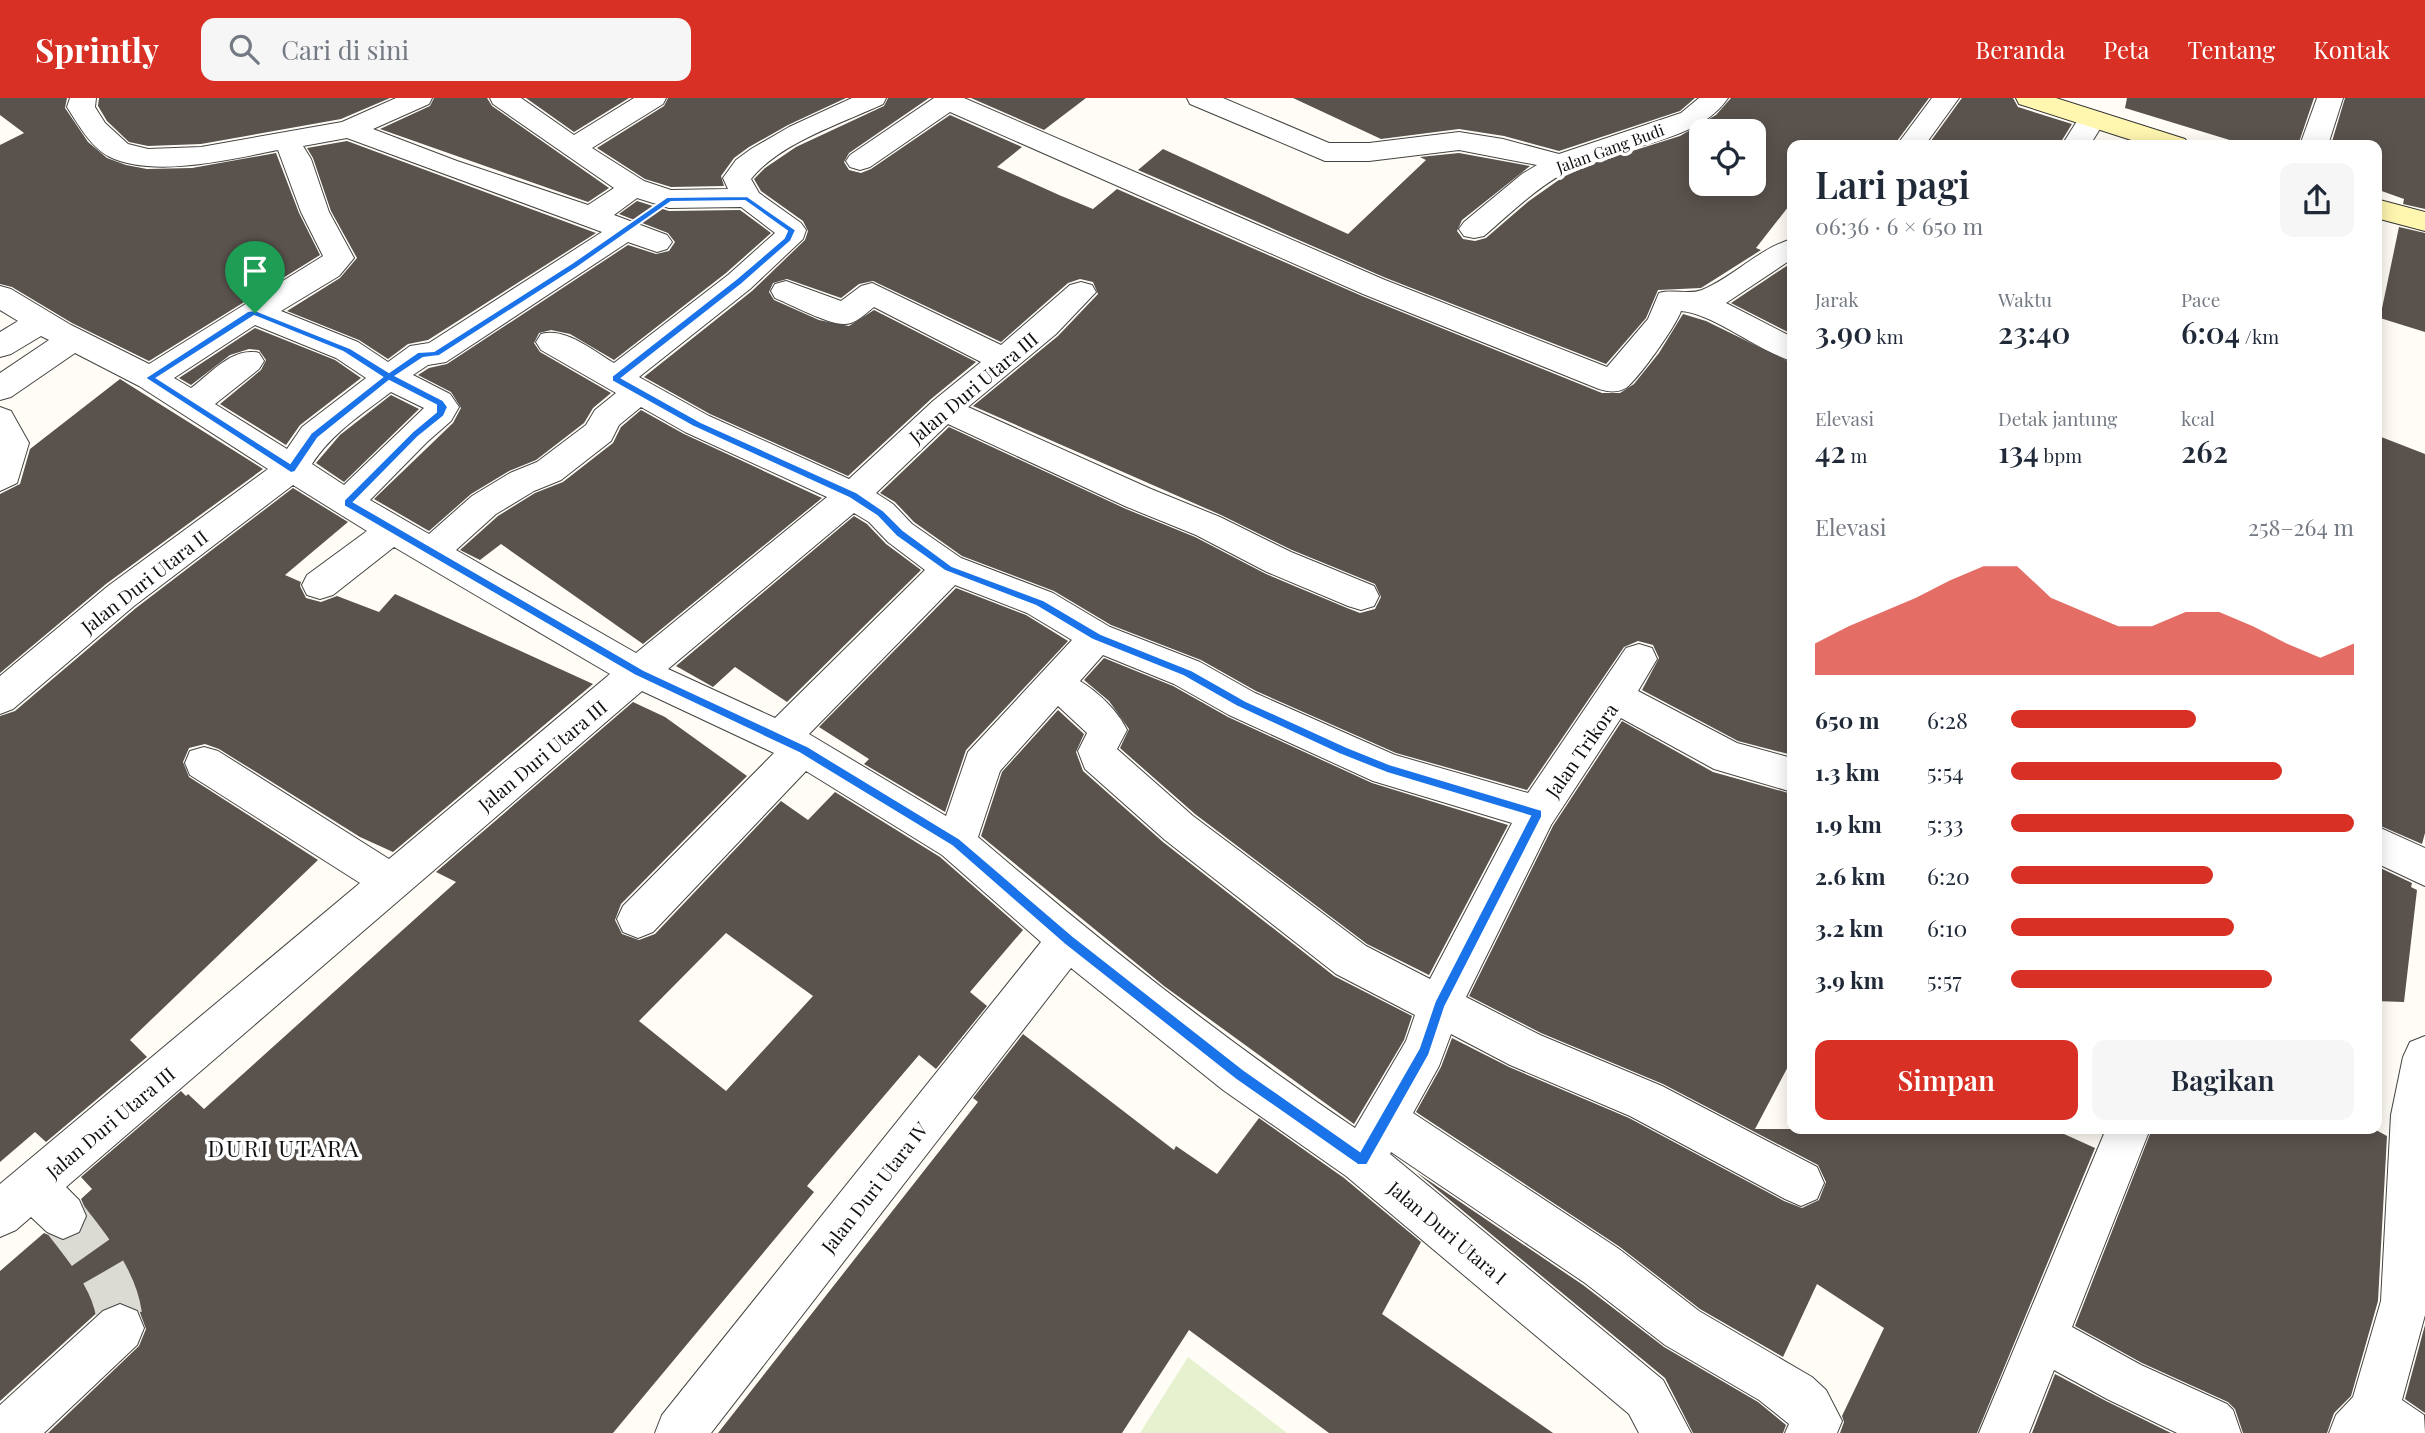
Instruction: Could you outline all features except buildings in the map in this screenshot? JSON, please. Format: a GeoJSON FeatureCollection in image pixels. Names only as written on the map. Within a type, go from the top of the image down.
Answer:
{"type":"FeatureCollection","features":[{"type":"Feature","properties":{"kind":"street"},"geometry":{"type":"LineString","coordinates":[[83,98],[81,107],[95,129],[118,150],[148,158],[201,156],[349,129],[419,98]]}},
{"type":"Feature","properties":{"kind":"street"},"geometry":{"type":"LineString","coordinates":[[503,98],[634,187],[670,199],[747,198]]}},
{"type":"Feature","properties":{"kind":"street"},"geometry":{"type":"LineString","coordinates":[[575,147],[653,98]]}},
{"type":"Feature","properties":{"kind":"street"},"geometry":{"type":"LineString","coordinates":[[430,553],[484,505],[522,482],[548,471],[599,433],[627,385],[788,239],[791,230],[747,198],[737,178],[742,169],[762,153],[873,98]]}},
{"type":"Feature","properties":{"kind":"street"},"geometry":{"type":"LineString","coordinates":[[1200,98],[1325,152],[1369,152],[1459,141],[1503,148],[1562,163]]}},
{"type":"Feature","properties":{"kind":"street","name":"Jalan Gang Budi"},"geometry":{"type":"LineString","coordinates":[[1474,229],[1532,180],[1562,163],[1616,142],[1691,119],[1715,98]]}},
{"type":"Feature","properties":{"kind":"street"},"geometry":{"type":"LineString","coordinates":[[1916,140],[1946,98]]}},
{"type":"Feature","properties":{"kind":"street"},"geometry":{"type":"LineString","coordinates":[[2029,98],[2159,140]]}},
{"type":"Feature","properties":{"kind":"street"},"geometry":{"type":"LineString","coordinates":[[2316,140],[2330,98]]}},
{"type":"Feature","properties":{"kind":"street"},"geometry":{"type":"LineString","coordinates":[[860,162],[948,100],[1374,287],[1602,379],[1614,380],[1662,323],[1670,300],[1701,302],[1741,326],[1787,348]]}},
{"type":"Feature","properties":{"kind":"street"},"geometry":{"type":"LineString","coordinates":[[2079,140],[2092,119]]}},
{"type":"Feature","properties":{"kind":"street"},"geometry":{"type":"LineString","coordinates":[[349,129],[447,167],[592,216],[657,243]]}},
{"type":"Feature","properties":{"kind":"street"},"geometry":{"type":"LineString","coordinates":[[150,378],[251,313],[328,269],[339,258],[314,212],[296,159],[285,140]]}},
{"type":"Feature","properties":{"kind":"street"},"geometry":{"type":"LineString","coordinates":[[592,216],[634,187]]}},
{"type":"Feature","properties":{"kind":"street","name":"Jalan Duri Utara II"},"geometry":{"type":"LineString","coordinates":[[0,698],[121,596],[291,469],[314,435],[389,377],[421,354],[435,354],[670,199]]}},
{"type":"Feature","properties":{"kind":"street"},"geometry":{"type":"LineString","coordinates":[[2382,210],[2425,222]]}},
{"type":"Feature","properties":{"kind":"street"},"geometry":{"type":"LineString","coordinates":[[1701,302],[1726,291],[1787,250]]}},
{"type":"Feature","properties":{"kind":"street"},"geometry":{"type":"LineString","coordinates":[[786,291],[844,314],[872,293],[1004,360]]}},
{"type":"Feature","properties":{"kind":"street","name":"Jalan Duri Utara III"},"geometry":{"type":"LineString","coordinates":[[32,1206],[392,882],[740,586],[853,495],[944,409],[1081,292]]}},
{"type":"Feature","properties":{"kind":"street","name":"Jalan Duri Utara I"},"geometry":{"type":"LineString","coordinates":[[0,296],[72,340],[150,378],[291,469],[430,553],[640,673],[791,744],[956,842],[1068,940],[1239,1075],[1363,1160],[1646,1397],[1666,1433]]}},
{"type":"Feature","properties":{"kind":"street"},"geometry":{"type":"LineString","coordinates":[[255,313],[347,350],[389,377],[439,402],[443,407],[440,414],[415,434],[347,503]]}},
{"type":"Feature","properties":{"kind":"street"},"geometry":{"type":"LineString","coordinates":[[0,346],[41,322]]}},
{"type":"Feature","properties":{"kind":"street"},"geometry":{"type":"LineString","coordinates":[[0,389],[72,340]]}},
{"type":"Feature","properties":{"kind":"street"},"geometry":{"type":"LineString","coordinates":[[552,342],[738,444],[853,495],[881,513],[900,533],[948,568],[1040,603],[1097,637],[1187,673],[1254,710],[1387,769],[1538,813]]}},
{"type":"Feature","properties":{"kind":"street"},"geometry":{"type":"LineString","coordinates":[[191,405],[248,361]]}},
{"type":"Feature","properties":{"kind":"street"},"geometry":{"type":"LineString","coordinates":[[944,409],[1139,498],[1208,526],[1279,562],[1361,596]]}},
{"type":"Feature","properties":{"kind":"street"},"geometry":{"type":"LineString","coordinates":[[0,478],[5,474],[4,436]]}},
{"type":"Feature","properties":{"kind":"street"},"geometry":{"type":"LineString","coordinates":[[320,585],[392,530]]}},
{"type":"Feature","properties":{"kind":"street"},"geometry":{"type":"LineString","coordinates":[[638,919],[948,568]]}},
{"type":"Feature","properties":{"kind":"street"},"geometry":{"type":"LineString","coordinates":[[956,842],[982,764],[1097,637]]}},
{"type":"Feature","properties":{"kind":"street"},"geometry":{"type":"LineString","coordinates":[[1616,697],[1639,659]]}},
{"type":"Feature","properties":{"kind":"street"},"geometry":{"type":"LineString","coordinates":[[1052,684],[1077,698],[1108,730],[1097,755],[1179,828],[1351,960],[1525,1049],[1646,1101],[1801,1183]]}},
{"type":"Feature","properties":{"kind":"street","name":"Jalan Trikora"},"geometry":{"type":"LineString","coordinates":[[1363,1160],[1424,1051],[1439,1006],[1538,813],[1616,697],[1728,757],[1787,774]]}},
{"type":"Feature","properties":{"kind":"street"},"geometry":{"type":"LineString","coordinates":[[204,763],[392,882]]}},
{"type":"Feature","properties":{"kind":"street"},"geometry":{"type":"LineString","coordinates":[[2382,846],[2425,868]]}},
{"type":"Feature","properties":{"kind":"street","name":"Jalan Duri Utara IV"},"geometry":{"type":"LineString","coordinates":[[680,1433],[1068,940]]}},
{"type":"Feature","properties":{"kind":"street"},"geometry":{"type":"LineString","coordinates":[[2378,1426],[2405,1301],[2413,1115],[2425,1057]]}},
{"type":"Feature","properties":{"kind":"street"},"geometry":{"type":"LineString","coordinates":[[1384,1120],[1604,1268],[1682,1328],[1776,1382],[1812,1408],[1817,1421],[1810,1433]]}},
{"type":"Feature","properties":{"kind":"street"},"geometry":{"type":"LineString","coordinates":[[2004,1433],[2126,1134]]}},
{"type":"Feature","properties":{"kind":"street"},"geometry":{"type":"LineString","coordinates":[[7,1433],[120,1328]]}},
{"type":"Feature","properties":{"kind":"street"},"geometry":{"type":"LineString","coordinates":[[2042,1338],[2124,1382],[2209,1422],[2215,1427],[2216,1433]]}},
{"type":"Feature","properties":{"kind":"green space"},"geometry":{"type":"Polygon","coordinates":[[[1188,1357],[1287,1433],[1140,1433],[1188,1357]]]}},
{"type":"Feature","properties":{"kind":"tunnel"},"geometry":{"type":"LineString","coordinates":[[63,1216],[109,1282],[119,1312],[120,1328]]}},
{"type":"Feature","properties":{"kind":"district","name":"DURI UTARA"},"geometry":{"type":"Point","coordinates":[284,1147]}},
{"type":"Feature","properties":{"kind":"route"},"geometry":{"type":"LineString","coordinates":[[255,313],[251,313],[150,378],[291,469],[314,435],[356,400],[389,377],[421,354],[435,354],[527,296],[670,199],[747,198],[791,230],[788,239],[739,282],[615,379],[748,449],[853,495],[881,513],[900,533],[948,568],[1040,603],[1064,620],[1097,637],[1159,660],[1242,704],[1343,751],[1387,769],[1538,813],[1439,1006],[1424,1051],[1363,1160],[1239,1075],[1068,940],[956,842],[803,749],[640,673],[347,503],[415,434],[440,414],[443,407],[439,402],[389,377],[347,350],[255,313]]}}]}
